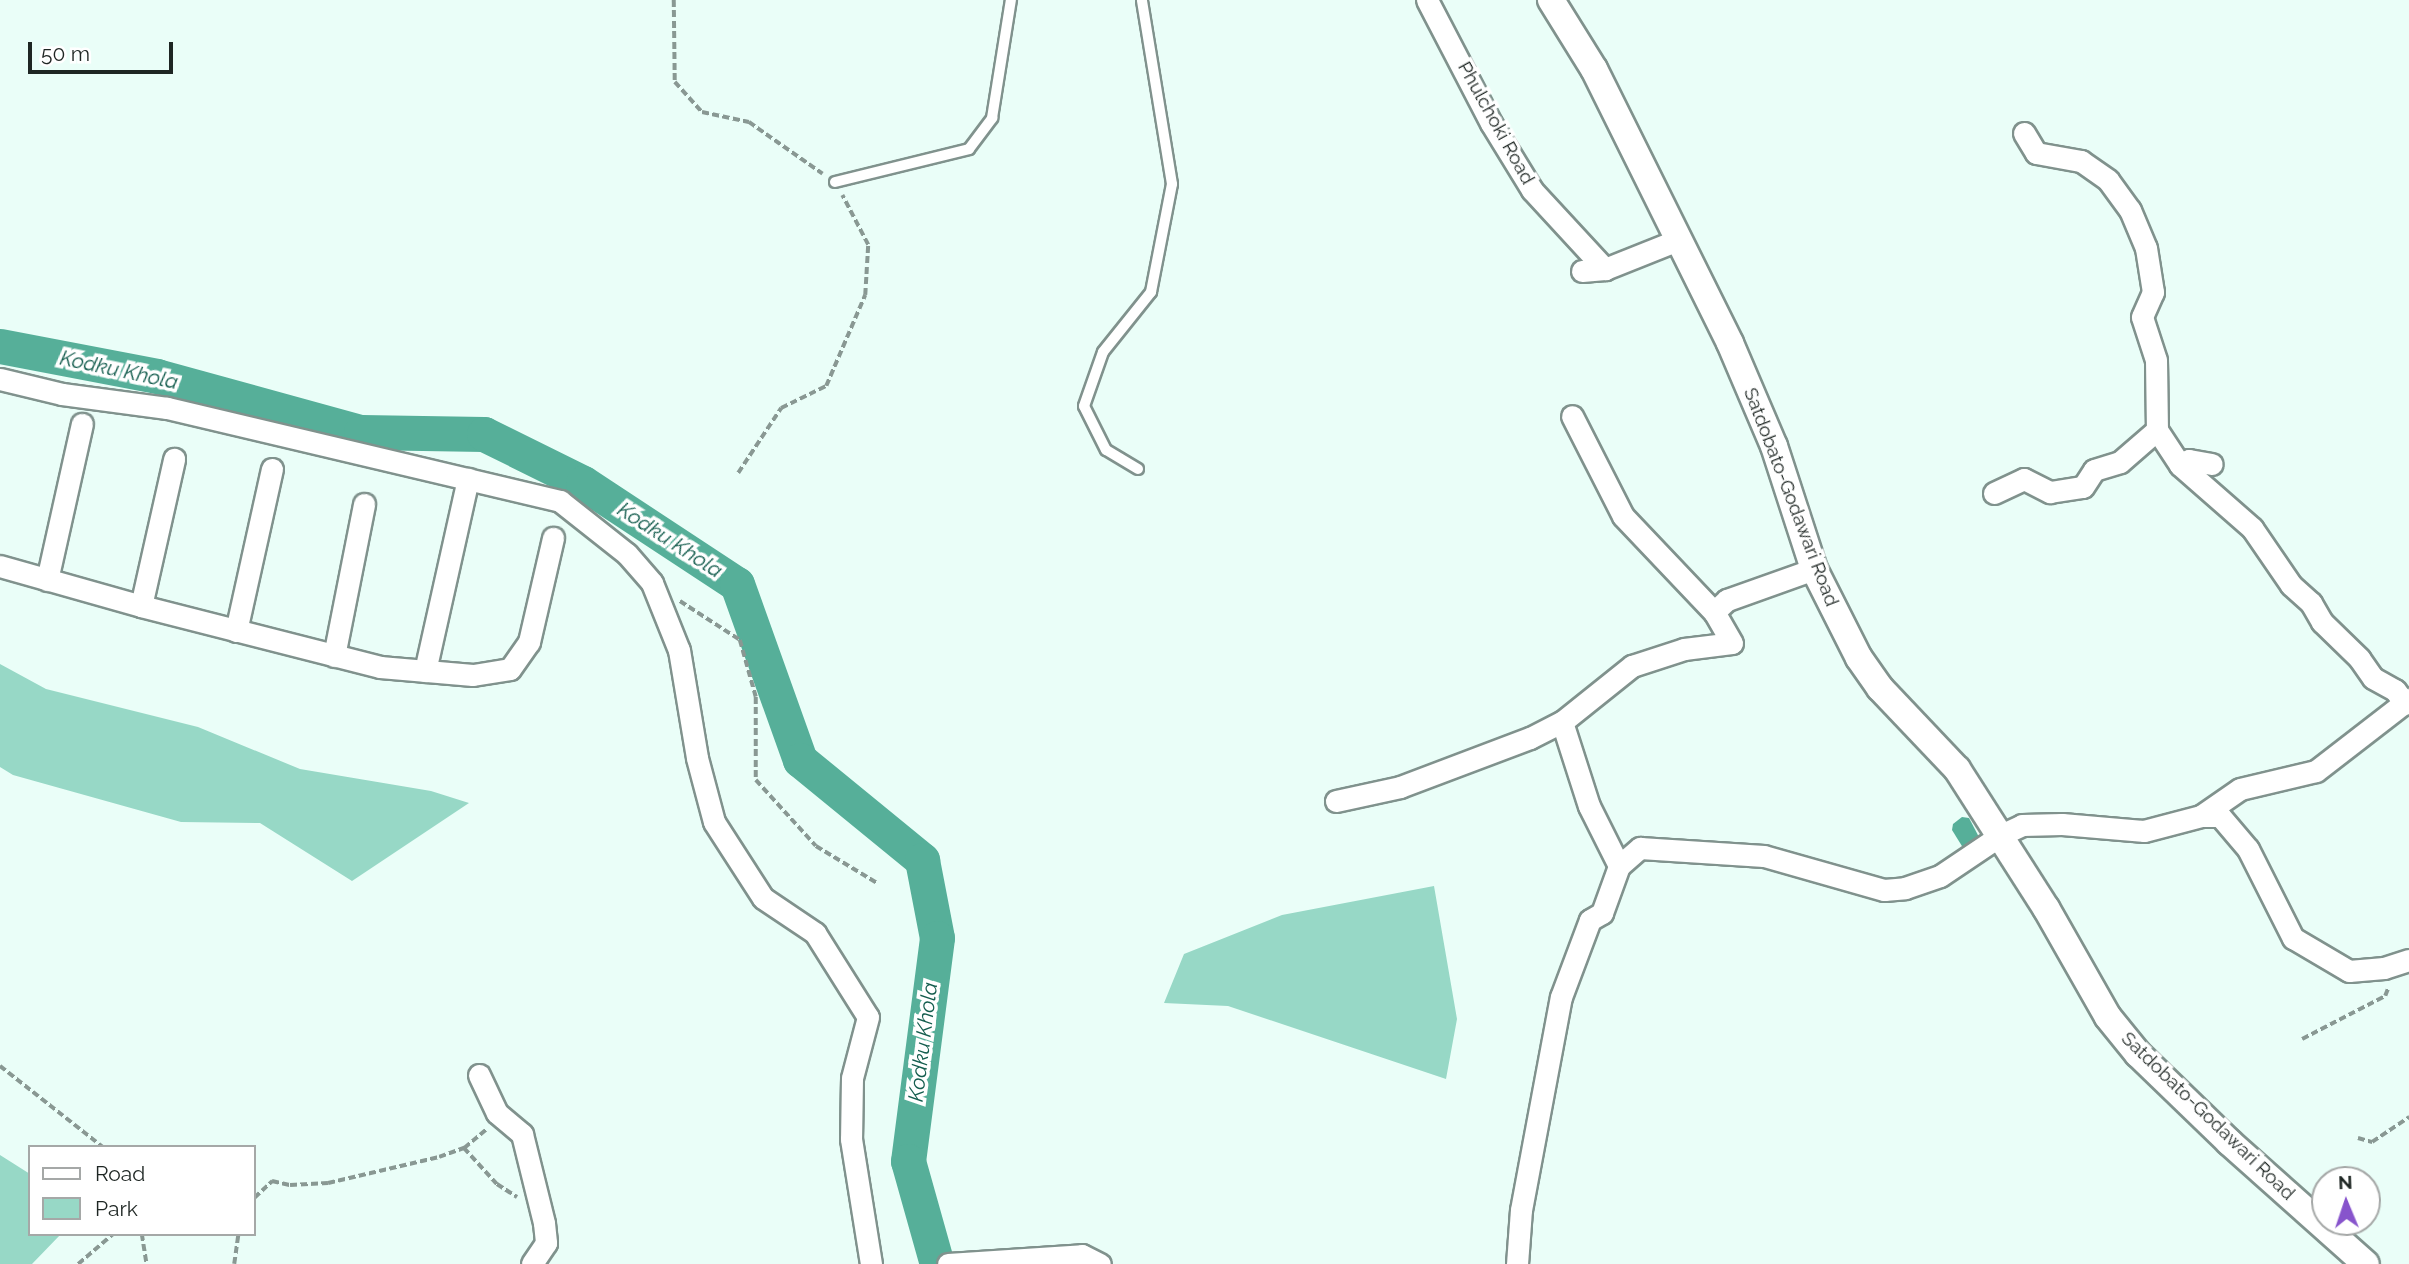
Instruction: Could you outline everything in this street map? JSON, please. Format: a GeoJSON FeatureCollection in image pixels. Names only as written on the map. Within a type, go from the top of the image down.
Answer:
{"type":"FeatureCollection","features":[{"type":"Feature","properties":{"kind":"street","name":"Phulchoki Road"},"geometry":{"type":"LineString","coordinates":[[1427,0],[1491,122],[1532,190],[1605,269]]}},
{"type":"Feature","properties":{"kind":"street","name":"Satdobato-Godawari Road"},"geometry":{"type":"LineString","coordinates":[[1551,0],[1594,69],[1680,239],[1774,446],[1814,569],[1840,624],[1873,678],[1957,769],[2001,835],[2108,1017],[2138,1054],[2229,1142],[2366,1264]]}},
{"type":"Feature","properties":{"kind":"street"},"geometry":{"type":"LineString","coordinates":[[2024,133],[2036,153],[2081,160],[2108,180],[2130,210],[2146,248],[2153,292],[2142,317],[2156,360],[2157,430],[2180,466],[2252,528],[2291,585],[2311,603],[2322,622],[2359,658],[2372,678],[2395,690],[2407,701],[2316,771],[2240,789],[2201,816]]}},
{"type":"Feature","properties":{"kind":"street"},"geometry":{"type":"LineString","coordinates":[[1582,271],[1605,269],[1680,239]]}},
{"type":"Feature","properties":{"kind":"street"},"geometry":{"type":"LineString","coordinates":[[0,379],[62,394],[167,408],[560,501],[627,554],[652,583],[679,650],[697,758],[714,821],[763,898],[816,933],[868,1017],[852,1078],[851,1139],[871,1264]]}},
{"type":"Feature","properties":{"kind":"street"},"geometry":{"type":"LineString","coordinates":[[1336,801],[1400,787],[1530,738],[1562,722],[1632,666],[1684,649],[1732,643],[1714,612],[1623,516],[1572,416]]}},
{"type":"Feature","properties":{"kind":"street"},"geometry":{"type":"LineString","coordinates":[[47,580],[82,424]]}},
{"type":"Feature","properties":{"kind":"street"},"geometry":{"type":"LineString","coordinates":[[1994,494],[2024,479],[2050,492],[2083,487],[2094,470],[2120,461],[2157,430]]}},
{"type":"Feature","properties":{"kind":"street"},"geometry":{"type":"LineString","coordinates":[[141,607],[174,459]]}},
{"type":"Feature","properties":{"kind":"street"},"geometry":{"type":"LineString","coordinates":[[2180,466],[2189,460],[2212,464]]}},
{"type":"Feature","properties":{"kind":"street"},"geometry":{"type":"LineString","coordinates":[[236,631],[272,469]]}},
{"type":"Feature","properties":{"kind":"street"},"geometry":{"type":"LineString","coordinates":[[425,671],[468,479]]}},
{"type":"Feature","properties":{"kind":"street"},"geometry":{"type":"LineString","coordinates":[[334,656],[364,504]]}},
{"type":"Feature","properties":{"kind":"street"},"geometry":{"type":"LineString","coordinates":[[0,566],[141,607],[380,667],[473,675],[510,668],[529,642],[553,538]]}},
{"type":"Feature","properties":{"kind":"street"},"geometry":{"type":"LineString","coordinates":[[1714,612],[1727,600],[1814,569]]}},
{"type":"Feature","properties":{"kind":"street"},"geometry":{"type":"LineString","coordinates":[[1562,722],[1589,806],[1619,866]]}},
{"type":"Feature","properties":{"kind":"street"},"geometry":{"type":"LineString","coordinates":[[1517,1264],[1521,1210],[1561,997],[1590,920],[1602,913],[1619,866],[1640,848],[1764,856],[1884,890],[1905,888],[1940,876],[2001,835],[2022,825],[2144,831],[2201,816],[2220,816],[2248,849],[2294,938],[2349,971],[2384,968],[2409,960]]}},
{"type":"Feature","properties":{"kind":"street"},"geometry":{"type":"LineString","coordinates":[[479,1075],[497,1113],[522,1134],[544,1223],[546,1243],[531,1264]]}},
{"type":"Feature","properties":{"kind":"street"},"geometry":{"type":"LineString","coordinates":[[948,1264],[1082,1255],[1100,1264]]}},
{"type":"Feature","properties":{"kind":"lane"},"geometry":{"type":"LineString","coordinates":[[835,182],[969,149],[992,118],[1011,0]]}},
{"type":"Feature","properties":{"kind":"lane"},"geometry":{"type":"LineString","coordinates":[[1138,468],[1106,450],[1084,406],[1103,352],[1151,292],[1172,184],[1142,0]]}},
{"type":"Feature","properties":{"kind":"path"},"geometry":{"type":"LineString","coordinates":[[674,0],[675,82],[702,112],[749,122],[835,182],[868,244],[865,295],[826,386],[781,408],[738,473]]}},
{"type":"Feature","properties":{"kind":"path"},"geometry":{"type":"LineString","coordinates":[[652,583],[740,640],[756,697],[756,780],[816,846],[877,883]]}},
{"type":"Feature","properties":{"kind":"path"},"geometry":{"type":"LineString","coordinates":[[2302,1039],[2385,996],[2391,981],[2384,968]]}},
{"type":"Feature","properties":{"kind":"path"},"geometry":{"type":"LineString","coordinates":[[0,1066],[100,1145]]}},
{"type":"Feature","properties":{"kind":"path"},"geometry":{"type":"LineString","coordinates":[[256,1196],[272,1181],[290,1185],[328,1183],[439,1157],[464,1148],[490,1126],[497,1113]]}},
{"type":"Feature","properties":{"kind":"path"},"geometry":{"type":"LineString","coordinates":[[2358,1139],[2372,1142],[2409,1117]]}},
{"type":"Feature","properties":{"kind":"path"},"geometry":{"type":"LineString","coordinates":[[464,1148],[497,1184],[544,1223]]}},
{"type":"Feature","properties":{"kind":"path"},"geometry":{"type":"LineString","coordinates":[[78,1264],[111,1236]]}},
{"type":"Feature","properties":{"kind":"path"},"geometry":{"type":"LineString","coordinates":[[142,1236],[147,1264]]}},
{"type":"Feature","properties":{"kind":"path"},"geometry":{"type":"LineString","coordinates":[[234,1264],[238,1236]]}},
{"type":"Feature","properties":{"kind":"green space"},"geometry":{"type":"Polygon","coordinates":[[[0,664],[46,689],[198,727],[300,769],[431,791],[469,803],[352,881],[260,823],[181,822],[13,775],[0,767],[0,664]]]}},
{"type":"Feature","properties":{"kind":"green space"},"geometry":{"type":"Polygon","coordinates":[[[1434,886],[1457,1019],[1446,1079],[1228,1006],[1164,1003],[1184,954],[1282,915],[1434,886]]]}},
{"type":"Feature","properties":{"kind":"green space"},"geometry":{"type":"Polygon","coordinates":[[[0,1155],[28,1173],[28,1236],[59,1236],[32,1264],[0,1264],[0,1155]]]}},
{"type":"Feature","properties":{"kind":"shaded area"},"geometry":{"type":"Polygon","coordinates":[[[1962,817],[1969,818],[1980,839],[1965,851],[1952,830],[1953,824],[1962,817]]]}},
{"type":"Feature","properties":{"kind":"waterway","name":"Kodku Khola"},"geometry":{"type":"LineString","coordinates":[[0,346],[157,376],[361,432],[484,434],[583,483],[737,584],[800,760],[922,860],[937,938],[908,1161],[937,1264]]}}]}
